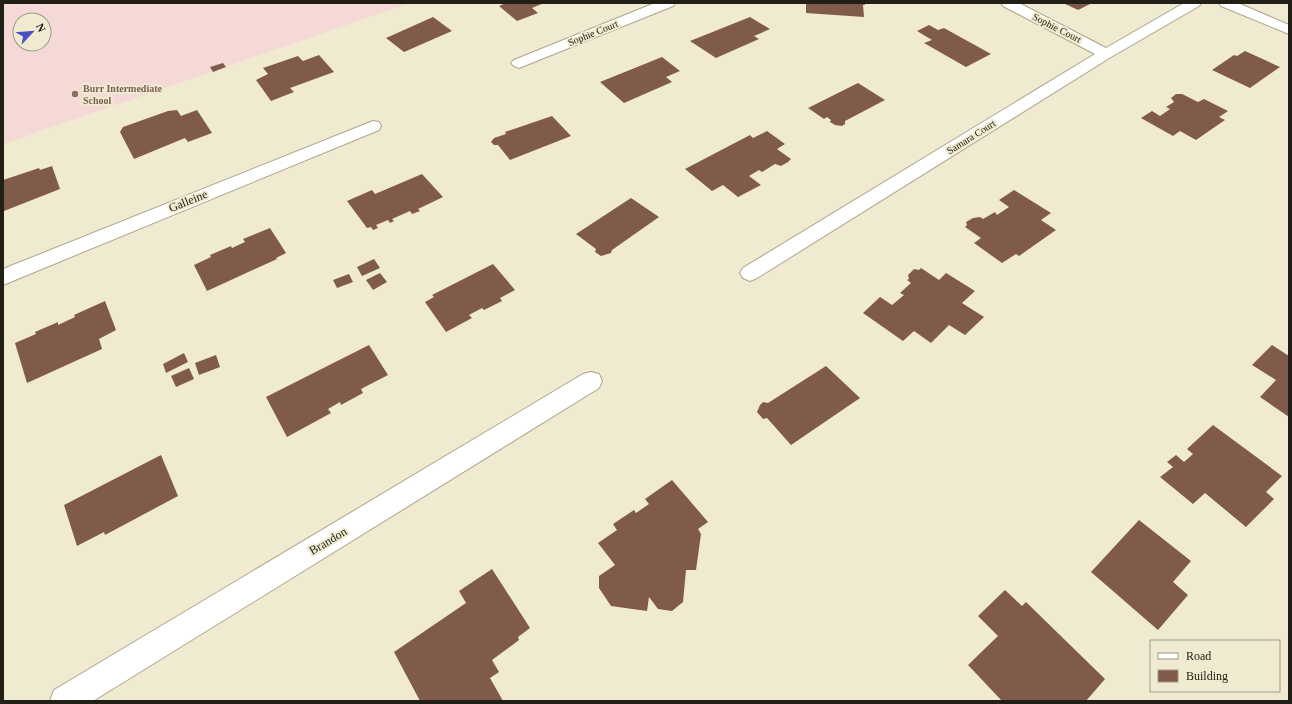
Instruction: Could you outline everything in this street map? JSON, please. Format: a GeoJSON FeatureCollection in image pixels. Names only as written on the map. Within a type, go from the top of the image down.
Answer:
{"type":"FeatureCollection","features":[{"type":"Feature","properties":{"kind":"street","name":"Sophie Court"},"geometry":{"type":"LineString","coordinates":[[519,63],[668,3]]}},
{"type":"Feature","properties":{"kind":"street","name":"Sophie Court"},"geometry":{"type":"LineString","coordinates":[[1008,3],[1106,54]]}},
{"type":"Feature","properties":{"kind":"street","name":"Samara Court"},"geometry":{"type":"LineString","coordinates":[[750,273],[1106,54],[1194,3]]}},
{"type":"Feature","properties":{"kind":"street"},"geometry":{"type":"LineString","coordinates":[[1226,3],[1289,30]]}},
{"type":"Feature","properties":{"kind":"street","name":"Galleine"},"geometry":{"type":"LineString","coordinates":[[3,277],[373,126]]}},
{"type":"Feature","properties":{"kind":"street","name":"Brandon"},"geometry":{"type":"LineString","coordinates":[[65,701],[591,381]]}},
{"type":"Feature","properties":{"kind":"shaded area","name":"Burr Intermediate School"},"geometry":{"type":"Polygon","coordinates":[[[3,3],[410,3],[3,144],[3,3]]]}},
{"type":"Feature","properties":{"kind":"building"},"geometry":{"type":"Polygon","coordinates":[[[506,3],[544,3],[532,8],[538,13],[517,21],[499,6],[506,3]]]}},
{"type":"Feature","properties":{"kind":"building"},"geometry":{"type":"Polygon","coordinates":[[[806,3],[864,3],[864,17],[806,13],[806,3]]]}},
{"type":"Feature","properties":{"kind":"building"},"geometry":{"type":"Polygon","coordinates":[[[1063,3],[1092,3],[1078,10],[1063,3]]]}},
{"type":"Feature","properties":{"kind":"building"},"geometry":{"type":"Polygon","coordinates":[[[433,17],[452,31],[404,52],[386,38],[433,17]]]}},
{"type":"Feature","properties":{"kind":"building"},"geometry":{"type":"Polygon","coordinates":[[[750,17],[770,29],[754,36],[759,39],[716,58],[690,41],[750,17]]]}},
{"type":"Feature","properties":{"kind":"building"},"geometry":{"type":"Polygon","coordinates":[[[929,25],[938,30],[944,28],[991,54],[966,67],[924,43],[932,40],[917,31],[929,25]]]}},
{"type":"Feature","properties":{"kind":"building"},"geometry":{"type":"Polygon","coordinates":[[[1245,51],[1280,67],[1250,88],[1212,70],[1234,55],[1237,56],[1245,51]]]}},
{"type":"Feature","properties":{"kind":"building"},"geometry":{"type":"Polygon","coordinates":[[[319,55],[334,72],[290,88],[294,92],[271,101],[256,80],[268,74],[263,68],[298,56],[303,61],[319,55]]]}},
{"type":"Feature","properties":{"kind":"building"},"geometry":{"type":"Polygon","coordinates":[[[662,57],[680,71],[666,77],[672,82],[624,103],[600,82],[662,57]]]}},
{"type":"Feature","properties":{"kind":"building"},"geometry":{"type":"Polygon","coordinates":[[[223,63],[226,67],[213,72],[210,67],[223,63]]]}},
{"type":"Feature","properties":{"kind":"building"},"geometry":{"type":"Polygon","coordinates":[[[858,83],[885,100],[845,121],[845,124],[842,126],[835,125],[830,122],[831,120],[827,117],[824,119],[808,108],[858,83]]]}},
{"type":"Feature","properties":{"kind":"building"},"geometry":{"type":"Polygon","coordinates":[[[1176,94],[1182,94],[1198,102],[1204,99],[1228,111],[1219,117],[1225,120],[1196,140],[1180,131],[1173,136],[1141,118],[1152,111],[1160,116],[1170,109],[1166,107],[1174,102],[1171,98],[1176,94]]]}},
{"type":"Feature","properties":{"kind":"building"},"geometry":{"type":"Polygon","coordinates":[[[177,110],[181,116],[197,110],[212,133],[188,142],[185,138],[134,159],[120,132],[123,127],[168,111],[177,110]]]}},
{"type":"Feature","properties":{"kind":"building"},"geometry":{"type":"Polygon","coordinates":[[[552,116],[571,136],[510,160],[498,145],[494,145],[491,142],[494,138],[506,134],[505,132],[552,116]]]}},
{"type":"Feature","properties":{"kind":"building"},"geometry":{"type":"Polygon","coordinates":[[[767,131],[785,144],[777,149],[791,159],[781,166],[775,164],[762,172],[759,170],[749,176],[761,185],[738,197],[723,185],[712,191],[685,169],[750,135],[753,138],[767,131]]]}},
{"type":"Feature","properties":{"kind":"building"},"geometry":{"type":"Polygon","coordinates":[[[52,166],[60,189],[4,211],[3,180],[39,168],[40,170],[52,166]]]}},
{"type":"Feature","properties":{"kind":"building"},"geometry":{"type":"Polygon","coordinates":[[[422,174],[443,197],[418,209],[420,211],[412,214],[410,211],[392,219],[394,221],[390,223],[388,220],[376,225],[378,228],[373,230],[371,227],[367,228],[347,201],[372,190],[375,194],[422,174]]]}},
{"type":"Feature","properties":{"kind":"building"},"geometry":{"type":"Polygon","coordinates":[[[1014,190],[1051,213],[1041,220],[1056,230],[1019,256],[1016,254],[1002,263],[974,243],[981,238],[965,227],[967,225],[966,222],[973,218],[980,217],[983,219],[995,212],[997,215],[1009,207],[999,200],[1014,190]]]}},
{"type":"Feature","properties":{"kind":"building"},"geometry":{"type":"Polygon","coordinates":[[[631,198],[659,217],[612,250],[611,253],[601,256],[595,252],[596,249],[576,234],[631,198]]]}},
{"type":"Feature","properties":{"kind":"building"},"geometry":{"type":"Polygon","coordinates":[[[270,228],[286,253],[276,258],[277,259],[207,291],[194,265],[211,257],[210,255],[231,246],[232,248],[245,242],[243,239],[270,228]]]}},
{"type":"Feature","properties":{"kind":"building"},"geometry":{"type":"Polygon","coordinates":[[[374,259],[380,268],[362,276],[357,267],[374,259]]]}},
{"type":"Feature","properties":{"kind":"building"},"geometry":{"type":"Polygon","coordinates":[[[493,264],[515,290],[500,298],[502,301],[484,310],[482,308],[469,315],[472,318],[446,332],[425,302],[434,297],[432,295],[493,264]]]}},
{"type":"Feature","properties":{"kind":"building"},"geometry":{"type":"Polygon","coordinates":[[[921,268],[939,280],[946,273],[975,291],[962,303],[984,317],[965,335],[949,325],[931,343],[914,331],[903,341],[863,313],[880,297],[892,305],[904,295],[900,293],[911,283],[907,280],[909,279],[908,275],[914,269],[919,270],[921,268]]]}},
{"type":"Feature","properties":{"kind":"building"},"geometry":{"type":"Polygon","coordinates":[[[380,273],[387,282],[373,290],[366,280],[380,273]]]}},
{"type":"Feature","properties":{"kind":"building"},"geometry":{"type":"Polygon","coordinates":[[[349,274],[353,282],[337,288],[333,280],[349,274]]]}},
{"type":"Feature","properties":{"kind":"building"},"geometry":{"type":"Polygon","coordinates":[[[105,301],[116,330],[99,339],[102,349],[27,383],[15,343],[58,322],[58,325],[75,317],[74,315],[105,301]]]}},
{"type":"Feature","properties":{"kind":"building"},"geometry":{"type":"Polygon","coordinates":[[[369,345],[388,375],[361,389],[363,393],[341,405],[340,402],[328,409],[331,413],[287,437],[266,397],[369,345]]]}},
{"type":"Feature","properties":{"kind":"building"},"geometry":{"type":"Polygon","coordinates":[[[1272,345],[1289,356],[1289,417],[1260,397],[1276,380],[1252,365],[1272,345]]]}},
{"type":"Feature","properties":{"kind":"building"},"geometry":{"type":"Polygon","coordinates":[[[184,353],[188,362],[166,373],[163,364],[184,353]]]}},
{"type":"Feature","properties":{"kind":"building"},"geometry":{"type":"Polygon","coordinates":[[[216,355],[220,367],[199,375],[195,363],[216,355]]]}},
{"type":"Feature","properties":{"kind":"building"},"geometry":{"type":"Polygon","coordinates":[[[826,366],[860,398],[791,445],[767,418],[763,419],[757,412],[760,405],[763,402],[768,403],[826,366]]]}},
{"type":"Feature","properties":{"kind":"building"},"geometry":{"type":"Polygon","coordinates":[[[189,368],[194,379],[176,387],[171,376],[189,368]]]}},
{"type":"Feature","properties":{"kind":"building"},"geometry":{"type":"Polygon","coordinates":[[[1213,425],[1282,476],[1266,492],[1274,499],[1246,527],[1205,493],[1193,504],[1160,477],[1173,467],[1167,462],[1176,455],[1184,462],[1193,454],[1187,449],[1213,425]]]}},
{"type":"Feature","properties":{"kind":"building"},"geometry":{"type":"Polygon","coordinates":[[[161,455],[178,496],[105,535],[104,532],[77,546],[64,505],[161,455]]]}},
{"type":"Feature","properties":{"kind":"building"},"geometry":{"type":"Polygon","coordinates":[[[672,480],[708,522],[698,529],[701,534],[696,570],[686,570],[683,602],[672,611],[658,609],[649,597],[647,611],[611,606],[599,588],[599,576],[615,565],[598,543],[617,530],[613,524],[634,510],[636,513],[649,504],[645,499],[672,480]]]}},
{"type":"Feature","properties":{"kind":"building"},"geometry":{"type":"Polygon","coordinates":[[[1139,520],[1191,561],[1173,582],[1188,595],[1158,630],[1091,572],[1139,520]]]}},
{"type":"Feature","properties":{"kind":"building"},"geometry":{"type":"Polygon","coordinates":[[[492,569],[530,628],[518,637],[519,640],[492,660],[499,672],[490,678],[503,701],[420,701],[394,652],[466,603],[459,591],[492,569]]]}},
{"type":"Feature","properties":{"kind":"building"},"geometry":{"type":"Polygon","coordinates":[[[1005,590],[1022,606],[1026,602],[1105,679],[1086,701],[1002,701],[968,665],[998,636],[978,616],[1005,590]]]}},
{"type":"Feature","properties":{"kind":"place","name":"Burr Intermediate School"},"geometry":{"type":"Point","coordinates":[75,94]}}]}
